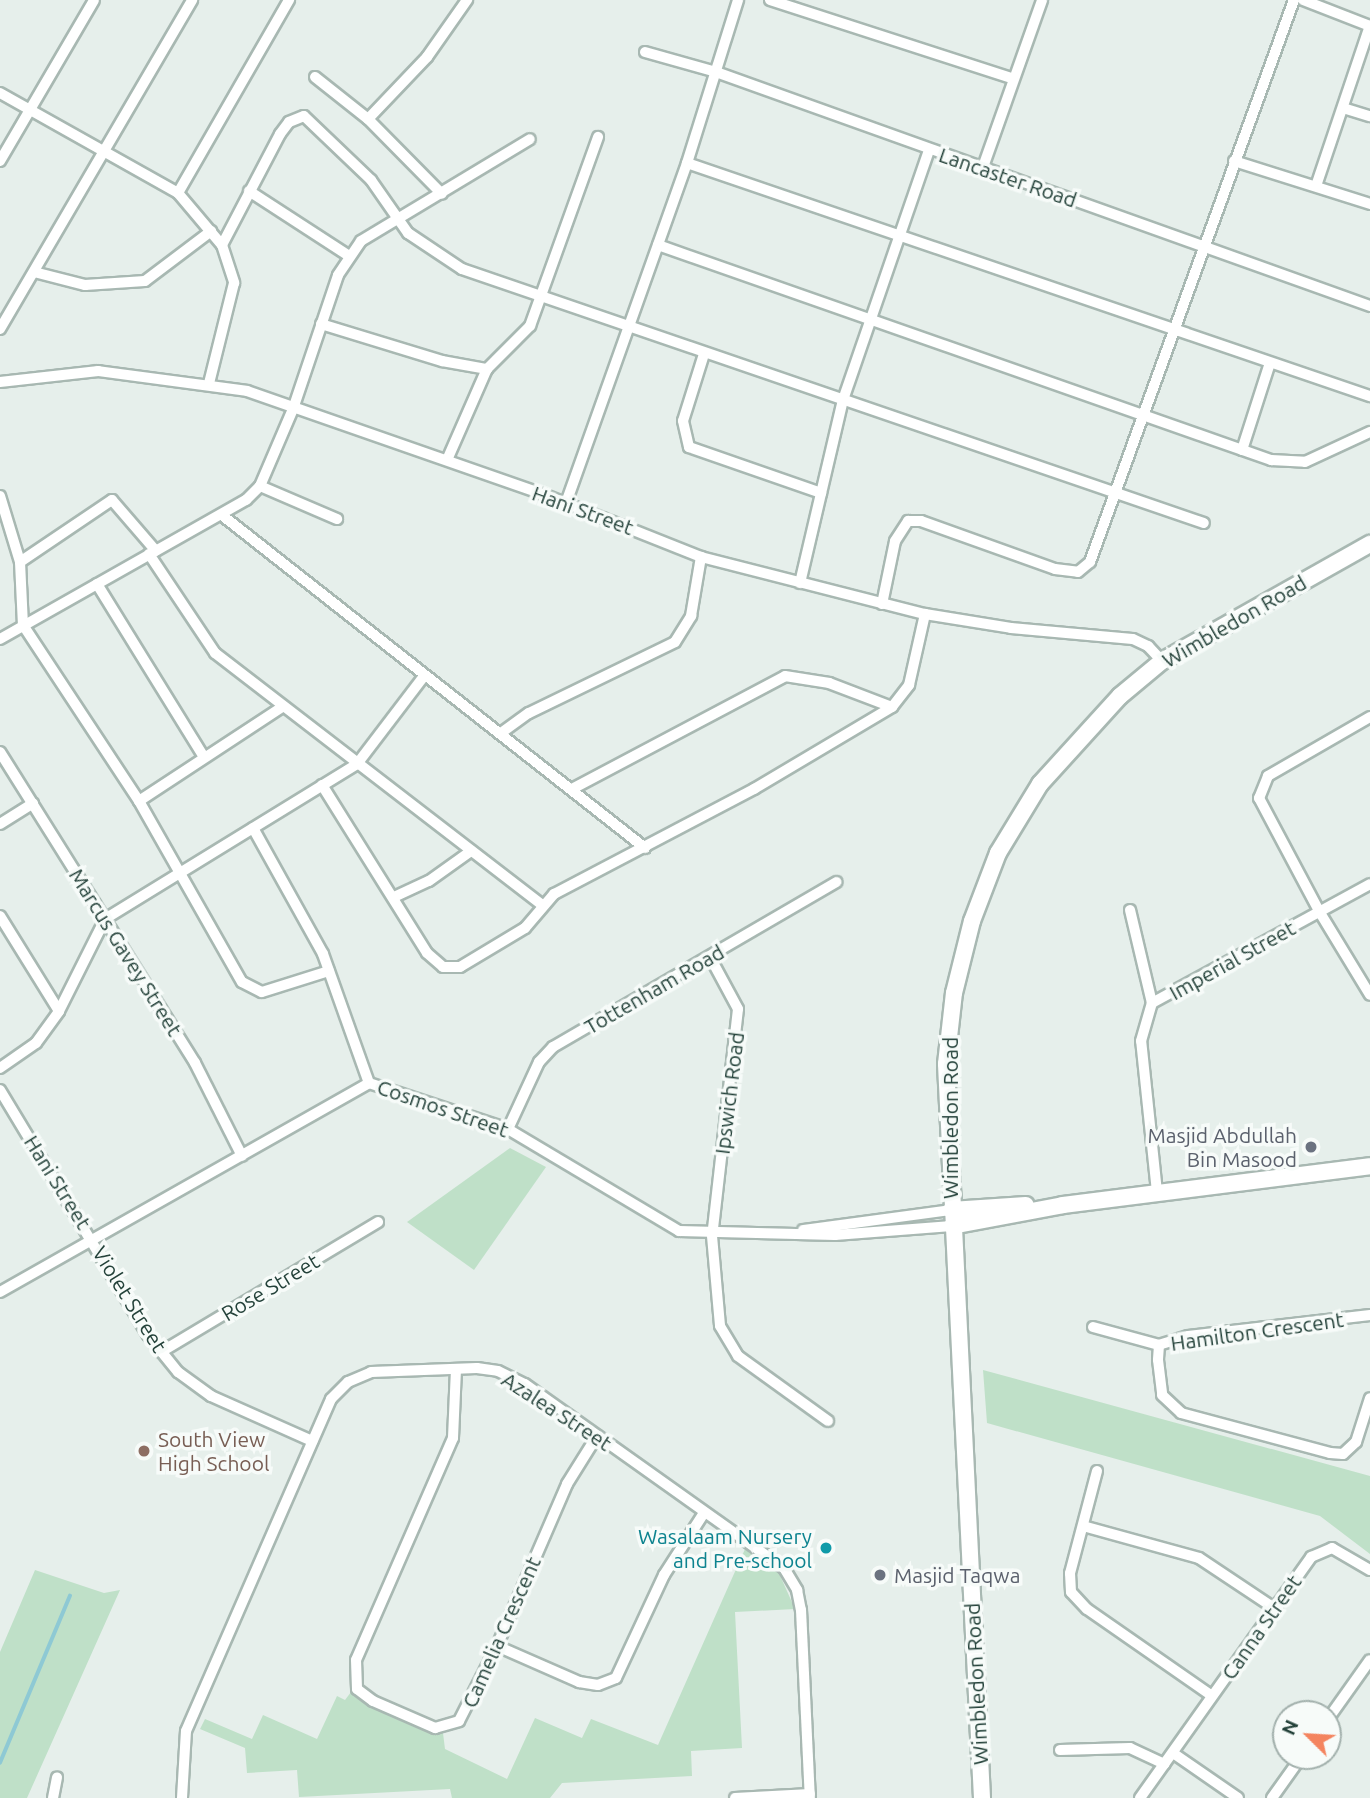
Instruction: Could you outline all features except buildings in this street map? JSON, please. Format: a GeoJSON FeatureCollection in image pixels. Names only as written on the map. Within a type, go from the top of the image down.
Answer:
{"type":"FeatureCollection","features":[{"type":"Feature","properties":{"kind":"street"},"geometry":{"type":"LineString","coordinates":[[0,161],[93,0]]}},
{"type":"Feature","properties":{"kind":"street"},"geometry":{"type":"LineString","coordinates":[[0,329],[191,0]]}},
{"type":"Feature","properties":{"kind":"street"},"geometry":{"type":"LineString","coordinates":[[178,194],[289,0]]}},
{"type":"Feature","properties":{"kind":"street"},"geometry":{"type":"LineString","coordinates":[[368,119],[427,57],[467,0]]}},
{"type":"Feature","properties":{"kind":"street"},"geometry":{"type":"LineString","coordinates":[[566,503],[687,163],[738,0]]}},
{"type":"Feature","properties":{"kind":"street"},"geometry":{"type":"LineString","coordinates":[[770,0],[1014,79]]}},
{"type":"Feature","properties":{"kind":"street"},"geometry":{"type":"LineString","coordinates":[[983,167],[1042,0]]}},
{"type":"Feature","properties":{"kind":"street"},"geometry":{"type":"LineString","coordinates":[[882,604],[895,541],[908,521],[921,521],[1055,569],[1078,572],[1095,555],[1147,414],[1204,244],[1294,0]]}},
{"type":"Feature","properties":{"kind":"street"},"geometry":{"type":"LineString","coordinates":[[1303,0],[1370,26],[1316,186]]}},
{"type":"Feature","properties":{"kind":"street","name":"Lancaster Road"},"geometry":{"type":"LineString","coordinates":[[645,51],[716,72],[929,150],[1204,244],[1370,306]]}},
{"type":"Feature","properties":{"kind":"street"},"geometry":{"type":"LineString","coordinates":[[314,77],[368,119],[442,194]]}},
{"type":"Feature","properties":{"kind":"street"},"geometry":{"type":"LineString","coordinates":[[0,93],[178,194],[222,245],[234,283],[209,383]]}},
{"type":"Feature","properties":{"kind":"street"},"geometry":{"type":"LineString","coordinates":[[1343,108],[1370,116]]}},
{"type":"Feature","properties":{"kind":"street"},"geometry":{"type":"LineString","coordinates":[[222,245],[249,191],[289,122],[304,116],[371,180],[417,241],[449,263],[704,354],[1204,523]]}},
{"type":"Feature","properties":{"kind":"street"},"geometry":{"type":"LineString","coordinates":[[447,460],[487,369],[526,334],[543,295],[598,137]]}},
{"type":"Feature","properties":{"kind":"street"},"geometry":{"type":"LineString","coordinates":[[0,639],[153,552],[223,516],[260,486],[293,410],[321,324],[349,256],[370,234],[400,221],[530,139]]}},
{"type":"Feature","properties":{"kind":"street"},"geometry":{"type":"LineString","coordinates":[[800,583],[843,400],[929,150]]}},
{"type":"Feature","properties":{"kind":"street"},"geometry":{"type":"LineString","coordinates":[[1234,161],[1370,204]]}},
{"type":"Feature","properties":{"kind":"street"},"geometry":{"type":"LineString","coordinates":[[687,163],[898,238],[1370,396]]}},
{"type":"Feature","properties":{"kind":"street"},"geometry":{"type":"LineString","coordinates":[[249,191],[349,256]]}},
{"type":"Feature","properties":{"kind":"street"},"geometry":{"type":"LineString","coordinates":[[34,272],[85,285],[145,281],[211,231]]}},
{"type":"Feature","properties":{"kind":"street"},"geometry":{"type":"LineString","coordinates":[[658,245],[1147,414],[1242,450],[1294,464],[1370,432]]}},
{"type":"Feature","properties":{"kind":"street"},"geometry":{"type":"LineString","coordinates":[[321,324],[442,361],[487,369]]}},
{"type":"Feature","properties":{"kind":"street"},"geometry":{"type":"LineString","coordinates":[[704,354],[683,421],[689,447],[821,493]]}},
{"type":"Feature","properties":{"kind":"street"},"geometry":{"type":"LineString","coordinates":[[1242,450],[1270,363]]}},
{"type":"Feature","properties":{"kind":"street","name":"Hani Street"},"geometry":{"type":"LineString","coordinates":[[0,382],[97,371],[209,383],[247,391],[293,410],[447,460],[566,503],[701,557],[925,614],[1011,628],[1133,639],[1148,646],[1162,661]]}},
{"type":"Feature","properties":{"kind":"street"},"geometry":{"type":"LineString","coordinates":[[260,486],[337,519]]}},
{"type":"Feature","properties":{"kind":"street"},"geometry":{"type":"LineString","coordinates":[[0,496],[20,562],[23,625],[139,801],[246,987],[262,992],[329,971]]}},
{"type":"Feature","properties":{"kind":"street"},"geometry":{"type":"LineString","coordinates":[[20,562],[112,500],[153,552],[207,645],[282,707],[542,905]]}},
{"type":"Feature","properties":{"kind":"street"},"geometry":{"type":"LineString","coordinates":[[223,516],[645,848]]}},
{"type":"Feature","properties":{"kind":"street","name":"Wimbledon Road"},"geometry":{"type":"LineString","coordinates":[[982,1798],[951,1218],[948,1033],[962,955],[987,879],[1018,818],[1059,760],[1097,718],[1162,661],[1370,544]]}},
{"type":"Feature","properties":{"kind":"street"},"geometry":{"type":"LineString","coordinates":[[501,733],[540,708],[675,642],[691,616],[701,557]]}},
{"type":"Feature","properties":{"kind":"street"},"geometry":{"type":"LineString","coordinates":[[97,584],[204,757]]}},
{"type":"Feature","properties":{"kind":"street"},"geometry":{"type":"LineString","coordinates":[[322,785],[427,953],[443,967],[453,968],[476,961],[525,928],[542,905],[565,887],[645,848],[849,736],[892,707],[909,685],[925,614]]}},
{"type":"Feature","properties":{"kind":"street"},"geometry":{"type":"LineString","coordinates":[[0,1068],[36,1043],[59,1011],[105,919],[357,764],[424,676]]}},
{"type":"Feature","properties":{"kind":"street"},"geometry":{"type":"LineString","coordinates":[[572,789],[785,676],[829,683],[892,707]]}},
{"type":"Feature","properties":{"kind":"street"},"geometry":{"type":"LineString","coordinates":[[139,801],[282,707]]}},
{"type":"Feature","properties":{"kind":"street"},"geometry":{"type":"LineString","coordinates":[[1370,718],[1268,776],[1259,790],[1262,806],[1319,911],[1370,995]]}},
{"type":"Feature","properties":{"kind":"street","name":"Marcus Gavey Street"},"geometry":{"type":"LineString","coordinates":[[0,752],[195,1063],[242,1156]]}},
{"type":"Feature","properties":{"kind":"street"},"geometry":{"type":"LineString","coordinates":[[0,824],[33,803]]}},
{"type":"Feature","properties":{"kind":"street"},"geometry":{"type":"LineString","coordinates":[[253,828],[303,913],[329,971],[369,1083]]}},
{"type":"Feature","properties":{"kind":"street"},"geometry":{"type":"LineString","coordinates":[[394,897],[429,881],[471,851]]}},
{"type":"Feature","properties":{"kind":"street","name":"Tottenham Road"},"geometry":{"type":"LineString","coordinates":[[508,1129],[545,1054],[836,882]]}},
{"type":"Feature","properties":{"kind":"street","name":"Imperial Street"},"geometry":{"type":"LineString","coordinates":[[1157,1192],[1141,1041],[1152,1003],[1370,884]]}},
{"type":"Feature","properties":{"kind":"street"},"geometry":{"type":"LineString","coordinates":[[1130,910],[1152,1003]]}},
{"type":"Feature","properties":{"kind":"street"},"geometry":{"type":"LineString","coordinates":[[0,916],[59,1011]]}},
{"type":"Feature","properties":{"kind":"street","name":"Ipswich Road"},"geometry":{"type":"LineString","coordinates":[[710,957],[738,1009],[712,1236],[725,1340],[738,1356],[828,1421]]}},
{"type":"Feature","properties":{"kind":"street","name":"Cosmos Street"},"geometry":{"type":"LineString","coordinates":[[0,1292],[369,1083],[508,1129],[542,1145],[667,1227],[712,1236],[786,1234],[951,1218]]}},
{"type":"Feature","properties":{"kind":"street","name":"Hani Street"},"geometry":{"type":"LineString","coordinates":[[0,1090],[93,1239]]}},
{"type":"Feature","properties":{"kind":"street"},"geometry":{"type":"LineString","coordinates":[[951,1218],[1370,1166]]}},
{"type":"Feature","properties":{"kind":"street","name":"Cosmos Street"},"geometry":{"type":"LineString","coordinates":[[786,1234],[951,1218]]}},
{"type":"Feature","properties":{"kind":"street","name":"Rose Street"},"geometry":{"type":"LineString","coordinates":[[161,1352],[378,1222]]}},
{"type":"Feature","properties":{"kind":"street","name":"Violet Street"},"geometry":{"type":"LineString","coordinates":[[93,1239],[161,1352],[199,1390],[312,1441]]}},
{"type":"Feature","properties":{"kind":"street","name":"Hamilton Crescent"},"geometry":{"type":"LineString","coordinates":[[1370,1315],[1188,1336],[1159,1345],[1163,1395],[1173,1409],[1190,1417],[1312,1450],[1343,1454],[1350,1449],[1360,1433],[1370,1398]]}},
{"type":"Feature","properties":{"kind":"street"},"geometry":{"type":"LineString","coordinates":[[1093,1327],[1159,1345]]}},
{"type":"Feature","properties":{"kind":"street","name":"Azalea Street"},"geometry":{"type":"LineString","coordinates":[[182,1798],[186,1731],[331,1399],[358,1375],[488,1368],[512,1376],[784,1568],[797,1590],[810,1796]]}},
{"type":"Feature","properties":{"kind":"street","name":"Camelia Crescent"},"geometry":{"type":"LineString","coordinates":[[456,1369],[453,1438],[356,1660],[354,1680],[357,1689],[373,1701],[423,1724],[445,1728],[459,1721],[469,1708],[498,1646],[567,1484],[597,1436]]}},
{"type":"Feature","properties":{"kind":"street"},"geometry":{"type":"LineString","coordinates":[[1097,1471],[1070,1573],[1076,1600],[1212,1696]]}},
{"type":"Feature","properties":{"kind":"street"},"geometry":{"type":"LineString","coordinates":[[498,1646],[579,1682],[598,1685],[615,1678],[664,1575],[704,1513]]}},
{"type":"Feature","properties":{"kind":"street"},"geometry":{"type":"LineString","coordinates":[[1083,1526],[1199,1558],[1274,1608]]}},
{"type":"Feature","properties":{"kind":"street","name":"Canna Street"},"geometry":{"type":"LineString","coordinates":[[1140,1798],[1274,1608],[1320,1550],[1343,1553],[1370,1570]]}},
{"type":"Feature","properties":{"kind":"street"},"geometry":{"type":"LineString","coordinates":[[1342,1700],[1370,1660]]}},
{"type":"Feature","properties":{"kind":"street"},"geometry":{"type":"LineString","coordinates":[[1060,1749],[1130,1748],[1165,1764]]}},
{"type":"Feature","properties":{"kind":"street"},"geometry":{"type":"LineString","coordinates":[[1173,1753],[1238,1798]]}},
{"type":"Feature","properties":{"kind":"street"},"geometry":{"type":"LineString","coordinates":[[1272,1798],[1291,1770]]}},
{"type":"Feature","properties":{"kind":"street"},"geometry":{"type":"LineString","coordinates":[[53,1798],[57,1777]]}},
{"type":"Feature","properties":{"kind":"street"},"geometry":{"type":"LineString","coordinates":[[735,1798],[810,1796]]}},
{"type":"Feature","properties":{"kind":"green space"},"geometry":{"type":"Polygon","coordinates":[[[510,1148],[546,1167],[474,1270],[407,1222],[510,1148]]]}},
{"type":"Feature","properties":{"kind":"green space"},"geometry":{"type":"Polygon","coordinates":[[[983,1370],[1370,1476],[1370,1554],[1320,1516],[987,1423],[983,1370]]]}},
{"type":"Feature","properties":{"kind":"green space"},"geometry":{"type":"Polygon","coordinates":[[[745,1549],[778,1571],[795,1609],[735,1612],[742,1748],[691,1751],[692,1776],[562,1783],[550,1798],[452,1798],[450,1789],[299,1797],[297,1770],[247,1773],[245,1748],[200,1729],[205,1719],[252,1739],[263,1715],[317,1739],[337,1696],[345,1700],[351,1692],[443,1733],[445,1749],[507,1779],[535,1718],[582,1738],[591,1719],[658,1745],[745,1549]]]}},
{"type":"Feature","properties":{"kind":"green space"},"geometry":{"type":"Polygon","coordinates":[[[35,1570],[104,1593],[120,1590],[27,1798],[0,1798],[0,1652],[35,1570]]]}},
{"type":"Feature","properties":{"kind":"waterway"},"geometry":{"type":"LineString","coordinates":[[0,1763],[70,1596]]}},
{"type":"Feature","properties":{"kind":"place","name":"Masjid Abdullah Bin Masood"},"geometry":{"type":"Point","coordinates":[1311,1147]}},
{"type":"Feature","properties":{"kind":"place","name":"South View High School"},"geometry":{"type":"Point","coordinates":[144,1451]}},
{"type":"Feature","properties":{"kind":"place","name":"Wasalaam Nursery and Pre-school"},"geometry":{"type":"Point","coordinates":[826,1548]}},
{"type":"Feature","properties":{"kind":"place","name":"Masjid Taqwa"},"geometry":{"type":"Point","coordinates":[880,1575]}}]}
